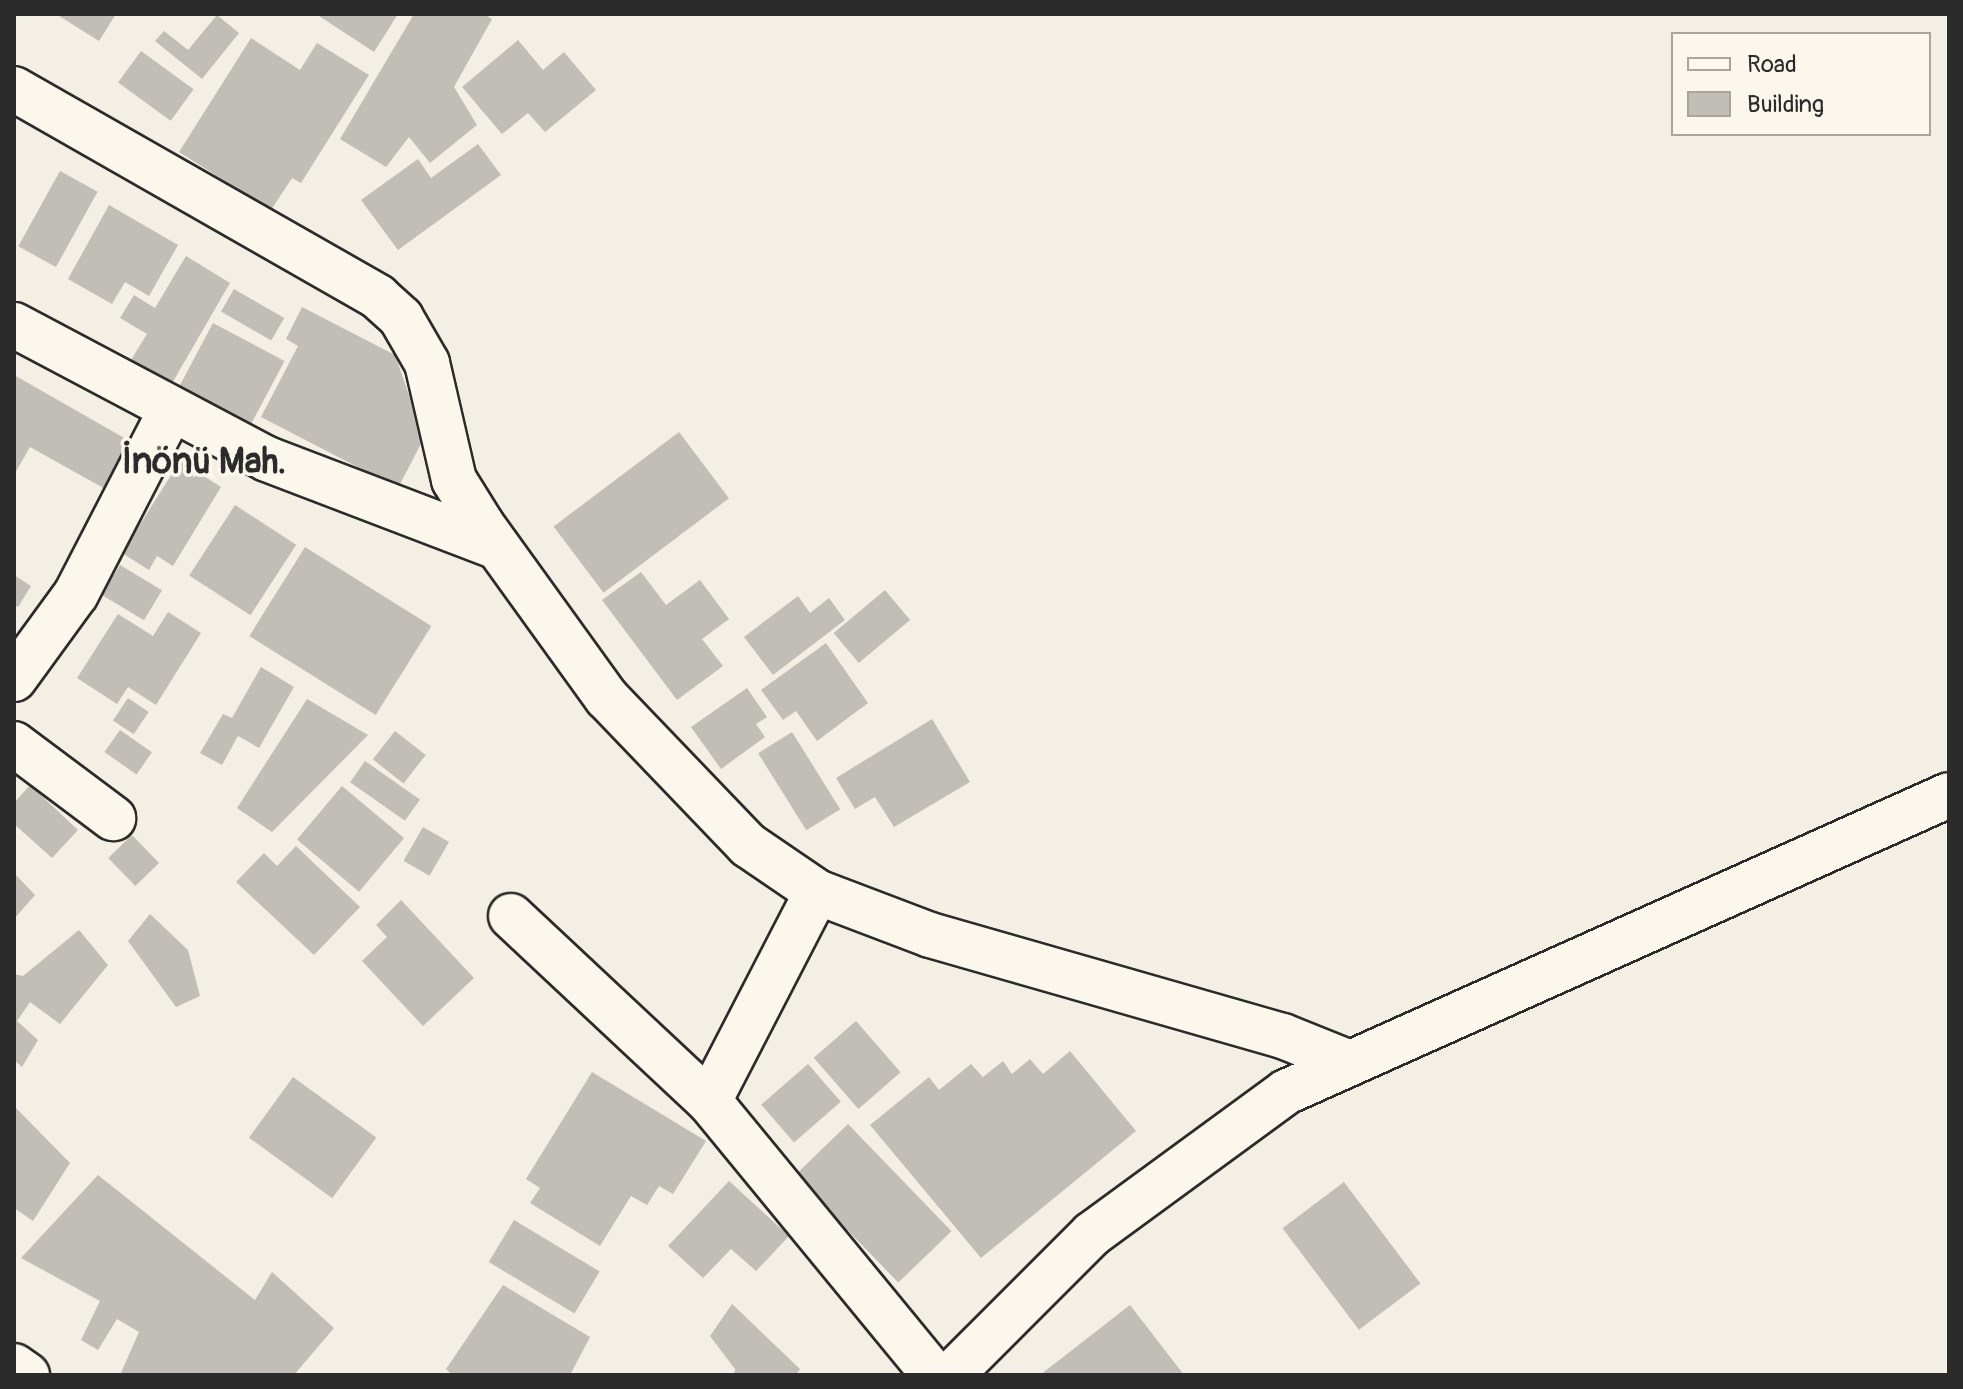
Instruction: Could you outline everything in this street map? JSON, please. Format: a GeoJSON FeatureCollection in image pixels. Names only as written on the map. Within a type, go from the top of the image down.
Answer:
{"type":"FeatureCollection","features":[{"type":"Feature","properties":{"kind":"street"},"geometry":{"type":"LineString","coordinates":[[14,89],[390,307],[427,363],[454,480],[497,547],[607,698],[748,845],[817,892],[930,935],[1283,1036],[1350,1063]]}},
{"type":"Feature","properties":{"kind":"street"},"geometry":{"type":"LineString","coordinates":[[14,325],[170,412],[267,459],[497,547]]}},
{"type":"Feature","properties":{"kind":"street"},"geometry":{"type":"LineString","coordinates":[[14,679],[76,594],[170,412]]}},
{"type":"Feature","properties":{"kind":"street"},"geometry":{"type":"LineString","coordinates":[[14,744],[113,818]]}},
{"type":"Feature","properties":{"kind":"street"},"geometry":{"type":"LineString","coordinates":[[951,1375],[1092,1234],[1286,1092],[1949,795]]}},
{"type":"Feature","properties":{"kind":"street"},"geometry":{"type":"LineString","coordinates":[[709,1101],[817,892]]}},
{"type":"Feature","properties":{"kind":"street"},"geometry":{"type":"LineString","coordinates":[[511,916],[709,1101],[934,1375]]}},
{"type":"Feature","properties":{"kind":"street"},"geometry":{"type":"LineString","coordinates":[[14,1366],[27,1375]]}},
{"type":"Feature","properties":{"kind":"building"},"geometry":{"type":"Polygon","coordinates":[[[56,14],[116,14],[99,41],[56,14]]]}},
{"type":"Feature","properties":{"kind":"building"},"geometry":{"type":"Polygon","coordinates":[[[316,14],[398,14],[374,52],[316,14]]]}},
{"type":"Feature","properties":{"kind":"building"},"geometry":{"type":"Polygon","coordinates":[[[414,14],[484,14],[492,19],[454,87],[477,125],[430,163],[409,137],[386,167],[340,139],[414,14]]]}},
{"type":"Feature","properties":{"kind":"building"},"geometry":{"type":"Polygon","coordinates":[[[217,15],[239,33],[202,79],[155,41],[164,31],[188,50],[217,15]]]}},
{"type":"Feature","properties":{"kind":"building"},"geometry":{"type":"Polygon","coordinates":[[[251,38],[300,70],[317,43],[369,75],[301,183],[292,178],[271,210],[179,152],[251,38]]]}},
{"type":"Feature","properties":{"kind":"building"},"geometry":{"type":"Polygon","coordinates":[[[518,40],[543,70],[564,52],[596,90],[545,132],[528,113],[502,134],[462,87],[518,40]]]}},
{"type":"Feature","properties":{"kind":"building"},"geometry":{"type":"Polygon","coordinates":[[[141,51],[194,89],[171,121],[118,83],[141,51]]]}},
{"type":"Feature","properties":{"kind":"building"},"geometry":{"type":"Polygon","coordinates":[[[478,144],[501,175],[398,250],[361,200],[418,159],[431,178],[478,144]]]}},
{"type":"Feature","properties":{"kind":"building"},"geometry":{"type":"Polygon","coordinates":[[[60,171],[98,192],[56,267],[18,246],[60,171]]]}},
{"type":"Feature","properties":{"kind":"building"},"geometry":{"type":"Polygon","coordinates":[[[109,205],[178,245],[149,296],[125,282],[112,304],[68,279],[109,205]]]}},
{"type":"Feature","properties":{"kind":"building"},"geometry":{"type":"Polygon","coordinates":[[[186,256],[230,283],[171,385],[131,360],[147,334],[120,318],[134,295],[155,308],[186,256]]]}},
{"type":"Feature","properties":{"kind":"building"},"geometry":{"type":"Polygon","coordinates":[[[234,289],[284,318],[271,341],[221,312],[234,289]]]}},
{"type":"Feature","properties":{"kind":"building"},"geometry":{"type":"Polygon","coordinates":[[[302,307],[395,355],[424,438],[398,488],[261,417],[298,346],[286,339],[302,307]]]}},
{"type":"Feature","properties":{"kind":"building"},"geometry":{"type":"Polygon","coordinates":[[[213,323],[285,361],[249,427],[178,389],[213,323]]]}},
{"type":"Feature","properties":{"kind":"building"},"geometry":{"type":"Polygon","coordinates":[[[14,375],[133,443],[107,490],[30,447],[14,475],[14,375]]]}},
{"type":"Feature","properties":{"kind":"building"},"geometry":{"type":"Polygon","coordinates":[[[679,432],[729,498],[604,593],[554,526],[679,432]]]}},
{"type":"Feature","properties":{"kind":"building"},"geometry":{"type":"Polygon","coordinates":[[[180,461],[221,487],[173,566],[157,556],[149,570],[122,553],[180,461]]]}},
{"type":"Feature","properties":{"kind":"building"},"geometry":{"type":"Polygon","coordinates":[[[235,505],[296,545],[250,615],[189,575],[235,505]]]}},
{"type":"Feature","properties":{"kind":"building"},"geometry":{"type":"Polygon","coordinates":[[[305,547],[431,626],[376,715],[249,636],[305,547]]]}},
{"type":"Feature","properties":{"kind":"building"},"geometry":{"type":"Polygon","coordinates":[[[120,565],[162,590],[144,620],[102,595],[120,565]]]}},
{"type":"Feature","properties":{"kind":"building"},"geometry":{"type":"Polygon","coordinates":[[[641,572],[666,605],[700,580],[729,619],[702,639],[723,666],[677,700],[602,600],[641,572]]]}},
{"type":"Feature","properties":{"kind":"building"},"geometry":{"type":"Polygon","coordinates":[[[14,575],[31,586],[18,607],[14,605],[14,575]]]}},
{"type":"Feature","properties":{"kind":"building"},"geometry":{"type":"Polygon","coordinates":[[[885,590],[910,620],[859,663],[834,633],[885,590]]]}},
{"type":"Feature","properties":{"kind":"building"},"geometry":{"type":"Polygon","coordinates":[[[798,596],[810,613],[829,598],[845,620],[773,675],[744,637],[798,596]]]}},
{"type":"Feature","properties":{"kind":"building"},"geometry":{"type":"Polygon","coordinates":[[[168,612],[201,633],[156,705],[128,687],[117,704],[77,678],[118,614],[153,636],[168,612]]]}},
{"type":"Feature","properties":{"kind":"building"},"geometry":{"type":"Polygon","coordinates":[[[826,643],[868,703],[817,741],[796,711],[783,720],[761,690],[826,643]]]}},
{"type":"Feature","properties":{"kind":"building"},"geometry":{"type":"Polygon","coordinates":[[[261,667],[294,687],[259,748],[238,736],[222,765],[200,753],[223,714],[232,718],[261,667]]]}},
{"type":"Feature","properties":{"kind":"building"},"geometry":{"type":"Polygon","coordinates":[[[747,688],[767,717],[756,724],[765,737],[721,769],[691,727],[747,688]]]}},
{"type":"Feature","properties":{"kind":"building"},"geometry":{"type":"Polygon","coordinates":[[[128,698],[149,712],[134,734],[113,720],[128,698]]]}},
{"type":"Feature","properties":{"kind":"building"},"geometry":{"type":"Polygon","coordinates":[[[307,699],[368,735],[272,832],[237,808],[307,699]]]}},
{"type":"Feature","properties":{"kind":"building"},"geometry":{"type":"Polygon","coordinates":[[[932,719],[970,782],[894,827],[875,797],[855,809],[836,778],[932,719]]]}},
{"type":"Feature","properties":{"kind":"building"},"geometry":{"type":"Polygon","coordinates":[[[120,730],[152,752],[136,774],[105,752],[120,730]]]}},
{"type":"Feature","properties":{"kind":"building"},"geometry":{"type":"Polygon","coordinates":[[[395,731],[426,755],[404,783],[373,759],[395,731]]]}},
{"type":"Feature","properties":{"kind":"building"},"geometry":{"type":"Polygon","coordinates":[[[792,732],[840,809],[806,830],[758,753],[792,732]]]}},
{"type":"Feature","properties":{"kind":"building"},"geometry":{"type":"Polygon","coordinates":[[[365,761],[420,799],[405,821],[350,782],[365,761]]]}},
{"type":"Feature","properties":{"kind":"building"},"geometry":{"type":"Polygon","coordinates":[[[30,785],[78,830],[52,858],[14,824],[14,803],[30,785]]]}},
{"type":"Feature","properties":{"kind":"building"},"geometry":{"type":"Polygon","coordinates":[[[342,786],[404,838],[359,892],[297,840],[342,786]]]}},
{"type":"Feature","properties":{"kind":"building"},"geometry":{"type":"Polygon","coordinates":[[[423,827],[449,842],[429,876],[404,861],[423,827]]]}},
{"type":"Feature","properties":{"kind":"building"},"geometry":{"type":"Polygon","coordinates":[[[132,835],[159,863],[135,886],[108,858],[132,835]]]}},
{"type":"Feature","properties":{"kind":"building"},"geometry":{"type":"Polygon","coordinates":[[[296,846],[360,907],[314,955],[236,882],[264,853],[277,866],[296,846]]]}},
{"type":"Feature","properties":{"kind":"building"},"geometry":{"type":"Polygon","coordinates":[[[14,873],[35,895],[14,919],[14,873]]]}},
{"type":"Feature","properties":{"kind":"building"},"geometry":{"type":"Polygon","coordinates":[[[401,900],[474,978],[423,1026],[362,961],[387,937],[376,925],[401,900]]]}},
{"type":"Feature","properties":{"kind":"building"},"geometry":{"type":"Polygon","coordinates":[[[150,914],[188,950],[200,996],[176,1007],[128,941],[150,914]]]}},
{"type":"Feature","properties":{"kind":"building"},"geometry":{"type":"Polygon","coordinates":[[[79,930],[108,965],[60,1024],[30,1002],[17,1021],[38,1040],[22,1067],[14,1060],[14,974],[23,976],[79,930]]]}},
{"type":"Feature","properties":{"kind":"building"},"geometry":{"type":"Polygon","coordinates":[[[856,1021],[901,1072],[858,1109],[814,1058],[856,1021]]]}},
{"type":"Feature","properties":{"kind":"building"},"geometry":{"type":"Polygon","coordinates":[[[1070,1051],[1136,1131],[981,1258],[870,1125],[929,1077],[939,1090],[971,1064],[983,1077],[1003,1061],[1012,1074],[1030,1059],[1043,1074],[1070,1051]]]}},
{"type":"Feature","properties":{"kind":"building"},"geometry":{"type":"Polygon","coordinates":[[[808,1064],[841,1102],[794,1142],[761,1105],[808,1064]]]}},
{"type":"Feature","properties":{"kind":"building"},"geometry":{"type":"Polygon","coordinates":[[[592,1072],[706,1141],[673,1194],[659,1186],[647,1205],[631,1196],[600,1246],[530,1203],[540,1188],[526,1179],[592,1072]]]}},
{"type":"Feature","properties":{"kind":"building"},"geometry":{"type":"Polygon","coordinates":[[[293,1077],[376,1138],[332,1198],[249,1138],[293,1077]]]}},
{"type":"Feature","properties":{"kind":"building"},"geometry":{"type":"Polygon","coordinates":[[[14,1106],[70,1163],[33,1221],[14,1208],[14,1106]]]}},
{"type":"Feature","properties":{"kind":"building"},"geometry":{"type":"Polygon","coordinates":[[[848,1124],[952,1231],[898,1283],[795,1175],[848,1124]]]}},
{"type":"Feature","properties":{"kind":"building"},"geometry":{"type":"Polygon","coordinates":[[[98,1175],[255,1300],[272,1272],[334,1328],[294,1375],[120,1375],[139,1332],[117,1319],[98,1350],[81,1340],[100,1301],[21,1258],[98,1175]]]}},
{"type":"Feature","properties":{"kind":"building"},"geometry":{"type":"Polygon","coordinates":[[[729,1181],[789,1236],[756,1271],[731,1249],[703,1278],[668,1246],[729,1181]]]}},
{"type":"Feature","properties":{"kind":"building"},"geometry":{"type":"Polygon","coordinates":[[[1344,1182],[1420,1283],[1359,1330],[1283,1228],[1344,1182]]]}},
{"type":"Feature","properties":{"kind":"building"},"geometry":{"type":"Polygon","coordinates":[[[514,1220],[600,1272],[574,1314],[489,1262],[514,1220]]]}},
{"type":"Feature","properties":{"kind":"building"},"geometry":{"type":"Polygon","coordinates":[[[503,1285],[590,1337],[570,1375],[452,1375],[446,1369],[503,1285]]]}},
{"type":"Feature","properties":{"kind":"building"},"geometry":{"type":"Polygon","coordinates":[[[732,1304],[800,1369],[796,1375],[734,1375],[735,1369],[710,1336],[732,1304]]]}},
{"type":"Feature","properties":{"kind":"building"},"geometry":{"type":"Polygon","coordinates":[[[1130,1305],[1184,1375],[1040,1375],[1130,1305]]]}},
{"type":"Feature","properties":{"kind":"district","name":"İnönü Mah."},"geometry":{"type":"Point","coordinates":[204,462]}}]}
